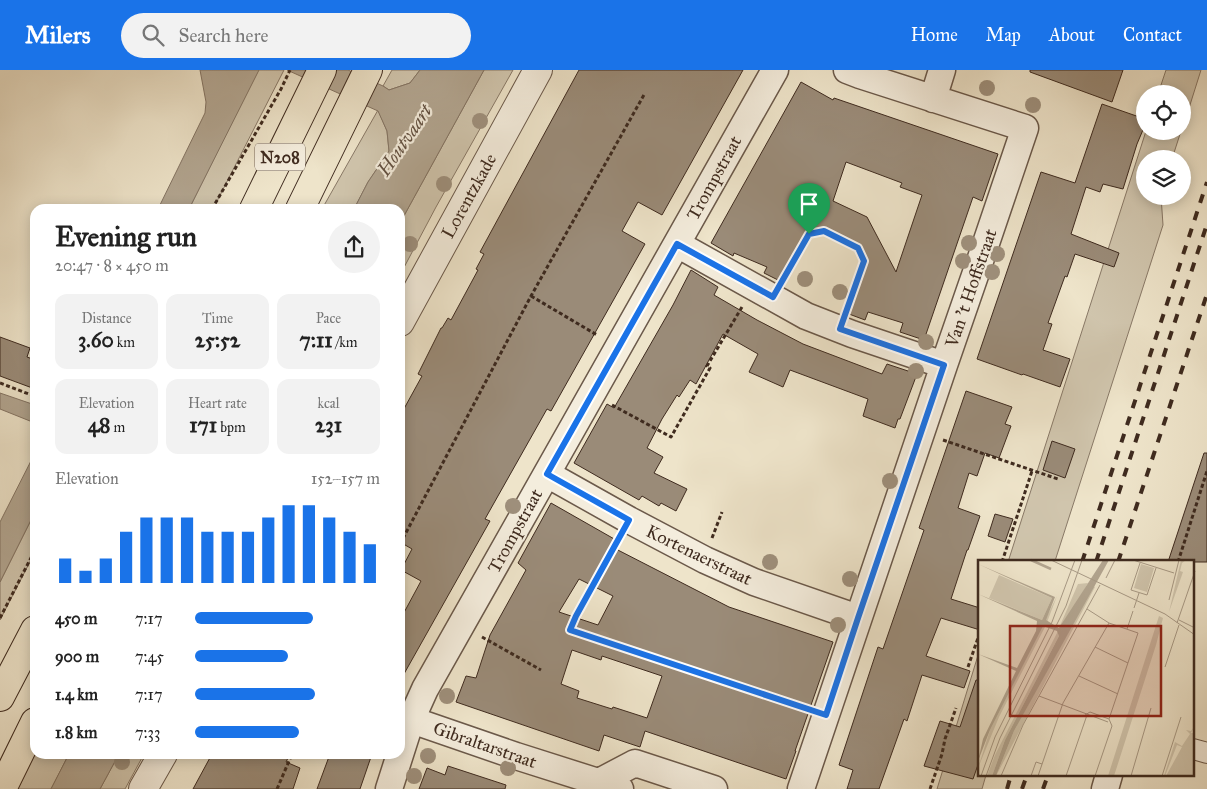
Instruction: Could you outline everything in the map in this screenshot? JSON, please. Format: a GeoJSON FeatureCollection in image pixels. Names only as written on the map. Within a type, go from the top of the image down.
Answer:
{"type":"FeatureCollection","features":[{"type":"Feature","properties":{"kind":"main road","name":"N208"},"geometry":{"type":"LineString","coordinates":[[256,204],[322,70]]}},
{"type":"Feature","properties":{"kind":"main road","name":"N208"},"geometry":{"type":"LineString","coordinates":[[302,204],[368,70]]}},
{"type":"Feature","properties":{"kind":"main road"},"geometry":{"type":"LineString","coordinates":[[0,697],[30,640]]}},
{"type":"Feature","properties":{"kind":"main road"},"geometry":{"type":"LineString","coordinates":[[2,789],[30,732]]}},
{"type":"Feature","properties":{"kind":"street","name":"Lorentzkade"},"geometry":{"type":"LineString","coordinates":[[405,313],[538,70]]}},
{"type":"Feature","properties":{"kind":"street","name":"Trompstraat"},"geometry":{"type":"LineString","coordinates":[[406,718],[462,626],[775,70]]}},
{"type":"Feature","properties":{"kind":"street"},"geometry":{"type":"LineString","coordinates":[[847,70],[860,76],[933,99],[942,70]]}},
{"type":"Feature","properties":{"kind":"street","name":"Van 't Hoffstraat"},"geometry":{"type":"LineString","coordinates":[[801,789],[921,432],[982,258],[1024,128],[933,99]]}},
{"type":"Feature","properties":{"kind":"street"},"geometry":{"type":"LineString","coordinates":[[677,244],[806,316],[944,365]]}},
{"type":"Feature","properties":{"kind":"street","name":"Kortenaerstraat"},"geometry":{"type":"LineString","coordinates":[[547,474],[705,560],[754,582],[858,618]]}},
{"type":"Feature","properties":{"kind":"street","name":"Gibraltarstraat"},"geometry":{"type":"LineString","coordinates":[[406,718],[611,787],[635,763],[714,789]]}},
{"type":"Feature","properties":{"kind":"street"},"geometry":{"type":"LineString","coordinates":[[1194,749],[1207,754]]}},
{"type":"Feature","properties":{"kind":"street"},"geometry":{"type":"LineString","coordinates":[[143,789],[159,759]]}},
{"type":"Feature","properties":{"kind":"street","name":"Trompstraat"},"geometry":{"type":"LineString","coordinates":[[389,789],[396,759]]}},
{"type":"Feature","properties":{"kind":"street"},"geometry":{"type":"LineString","coordinates":[[1105,789],[1109,776]]}},
{"type":"Feature","properties":{"kind":"path"},"geometry":{"type":"LineString","coordinates":[[215,204],[290,70]]}},
{"type":"Feature","properties":{"kind":"path"},"geometry":{"type":"LineString","coordinates":[[405,535],[531,296],[645,93]]}},
{"type":"Feature","properties":{"kind":"path"},"geometry":{"type":"LineString","coordinates":[[592,394],[672,437],[710,368],[707,366],[809,234],[824,231],[858,248],[864,261],[840,329]]}},
{"type":"Feature","properties":{"kind":"path"},"geometry":{"type":"LineString","coordinates":[[531,296],[619,347]]}},
{"type":"Feature","properties":{"kind":"path"},"geometry":{"type":"LineString","coordinates":[[0,383],[30,394]]}},
{"type":"Feature","properties":{"kind":"path"},"geometry":{"type":"LineString","coordinates":[[921,432],[1058,479]]}},
{"type":"Feature","properties":{"kind":"path"},"geometry":{"type":"LineString","coordinates":[[1003,560],[1032,471]]}},
{"type":"Feature","properties":{"kind":"path"},"geometry":{"type":"LineString","coordinates":[[1179,560],[1207,472]]}},
{"type":"Feature","properties":{"kind":"path"},"geometry":{"type":"LineString","coordinates":[[629,520],[570,630],[826,715]]}},
{"type":"Feature","properties":{"kind":"path"},"geometry":{"type":"LineString","coordinates":[[0,618],[30,560]]}},
{"type":"Feature","properties":{"kind":"path"},"geometry":{"type":"LineString","coordinates":[[462,626],[541,670]]}},
{"type":"Feature","properties":{"kind":"path"},"geometry":{"type":"LineString","coordinates":[[968,667],[978,638]]}},
{"type":"Feature","properties":{"kind":"path"},"geometry":{"type":"LineString","coordinates":[[930,789],[956,708]]}},
{"type":"Feature","properties":{"kind":"path"},"geometry":{"type":"LineString","coordinates":[[277,789],[290,759]]}},
{"type":"Feature","properties":{"kind":"shaded area"},"geometry":{"type":"Polygon","coordinates":[[[258,70],[284,70],[216,204],[191,204],[258,70]]]}},
{"type":"Feature","properties":{"kind":"shaded area"},"geometry":{"type":"Polygon","coordinates":[[[392,70],[420,70],[410,83],[389,90],[383,86],[392,70]]]}},
{"type":"Feature","properties":{"kind":"shaded area"},"geometry":{"type":"Polygon","coordinates":[[[484,70],[513,70],[405,266],[405,214],[484,70]]]}},
{"type":"Feature","properties":{"kind":"shaded area"},"geometry":{"type":"Polygon","coordinates":[[[1166,70],[1201,70],[1191,102],[1191,85],[1161,85],[1166,70]]]}},
{"type":"Feature","properties":{"kind":"shaded area"},"geometry":{"type":"Polygon","coordinates":[[[378,110],[387,131],[389,151],[368,182],[357,204],[325,204],[378,110]]]}},
{"type":"Feature","properties":{"kind":"shaded area"},"geometry":{"type":"Polygon","coordinates":[[[1143,140],[1178,140],[1175,150],[1140,150],[1143,140]]]}},
{"type":"Feature","properties":{"kind":"shaded area"},"geometry":{"type":"Polygon","coordinates":[[[1136,162],[1136,205],[1162,205],[1163,225],[1055,560],[1009,560],[1136,162]]]}},
{"type":"Feature","properties":{"kind":"shaded area"},"geometry":{"type":"Polygon","coordinates":[[[30,522],[30,562],[0,620],[0,582],[30,522]]]}},
{"type":"Feature","properties":{"kind":"shaded area"},"geometry":{"type":"Polygon","coordinates":[[[978,655],[978,776],[986,776],[982,789],[937,789],[978,655]]]}},
{"type":"Feature","properties":{"kind":"shaded area"},"geometry":{"type":"Polygon","coordinates":[[[30,759],[66,759],[51,789],[14,789],[30,759]]]}},
{"type":"Feature","properties":{"kind":"shaded area"},"geometry":{"type":"Polygon","coordinates":[[[116,759],[141,759],[125,789],[100,789],[116,759]]]}},
{"type":"Feature","properties":{"kind":"water"},"geometry":{"type":"Polygon","coordinates":[[[200,70],[259,70],[192,204],[160,204],[205,113],[206,102],[200,70]]]}},
{"type":"Feature","properties":{"kind":"water","name":"Houtvaart"},"geometry":{"type":"Polygon","coordinates":[[[287,70],[348,70],[389,90],[410,83],[420,70],[484,70],[405,214],[405,204],[357,204],[368,182],[389,151],[387,131],[378,111],[287,70]]]}},
{"type":"Feature","properties":{"kind":"water"},"geometry":{"type":"Polygon","coordinates":[[[0,393],[30,403],[30,421],[0,409],[0,393]]]}},
{"type":"Feature","properties":{"kind":"water"},"geometry":{"type":"Polygon","coordinates":[[[30,463],[30,522],[0,582],[0,522],[30,463]]]}},
{"type":"Feature","properties":{"kind":"water"},"geometry":{"type":"Polygon","coordinates":[[[66,759],[116,759],[100,789],[51,789],[66,759]]]}},
{"type":"Feature","properties":{"kind":"building"},"geometry":{"type":"Polygon","coordinates":[[[579,70],[743,70],[662,215],[638,202],[622,231],[645,244],[551,411],[547,409],[485,519],[490,521],[405,672],[405,611],[421,581],[405,572],[405,562],[412,549],[405,545],[405,407],[422,376],[418,374],[441,328],[448,318],[451,320],[478,270],[476,269],[484,254],[480,252],[579,70]]]}},
{"type":"Feature","properties":{"kind":"building"},"geometry":{"type":"Polygon","coordinates":[[[1030,70],[1123,70],[1112,102],[1030,72],[1030,70]]]}},
{"type":"Feature","properties":{"kind":"building"},"geometry":{"type":"Polygon","coordinates":[[[801,82],[833,100],[834,98],[998,154],[982,201],[973,197],[924,340],[900,332],[903,323],[868,312],[865,320],[849,314],[867,260],[860,245],[824,228],[807,231],[780,281],[764,273],[767,267],[734,253],[733,256],[711,243],[801,82]],[[846,162],[833,201],[867,217],[896,272],[922,195],[900,187],[902,183],[846,162]]]}},
{"type":"Feature","properties":{"kind":"building"},"geometry":{"type":"Polygon","coordinates":[[[1102,104],[1136,116],[1136,140],[1139,140],[1123,189],[1103,184],[1100,192],[1086,187],[1071,234],[1119,253],[1114,267],[1075,254],[1067,277],[1065,276],[1048,323],[1052,324],[1043,350],[1070,359],[1060,387],[977,359],[1041,172],[1075,183],[1102,104]]]}},
{"type":"Feature","properties":{"kind":"building"},"geometry":{"type":"Polygon","coordinates":[[[691,270],[718,287],[714,295],[803,344],[882,374],[887,364],[917,374],[895,428],[863,416],[868,399],[790,370],[783,387],[749,372],[758,354],[723,334],[696,384],[690,380],[679,397],[677,395],[647,448],[663,457],[654,473],[687,489],[676,511],[661,503],[659,506],[642,496],[639,500],[574,463],[607,404],[614,408],[691,270]]]}},
{"type":"Feature","properties":{"kind":"building"},"geometry":{"type":"Polygon","coordinates":[[[0,337],[30,348],[27,357],[30,358],[30,387],[0,376],[0,337]]]}},
{"type":"Feature","properties":{"kind":"building"},"geometry":{"type":"Polygon","coordinates":[[[966,391],[1012,407],[1005,424],[1011,426],[999,458],[985,453],[977,476],[969,473],[958,508],[980,516],[951,599],[978,607],[978,629],[941,618],[926,656],[970,671],[964,688],[922,675],[907,721],[904,719],[879,789],[847,789],[853,770],[839,765],[878,647],[883,649],[924,530],[919,528],[966,391]]]}},
{"type":"Feature","properties":{"kind":"building"},"geometry":{"type":"Polygon","coordinates":[[[1052,441],[1075,449],[1065,478],[1043,470],[1052,441]]]}},
{"type":"Feature","properties":{"kind":"building"},"geometry":{"type":"Polygon","coordinates":[[[1204,453],[1207,453],[1207,562],[1169,560],[1204,453]]]}},
{"type":"Feature","properties":{"kind":"building"},"geometry":{"type":"Polygon","coordinates":[[[551,503],[616,540],[612,547],[729,607],[833,642],[786,779],[645,731],[640,747],[604,735],[599,751],[456,702],[466,676],[476,678],[490,635],[526,570],[518,563],[551,503]],[[579,579],[559,612],[598,625],[613,596],[579,579]],[[572,650],[561,684],[579,691],[577,698],[647,718],[662,676],[602,656],[601,660],[572,650]]]}},
{"type":"Feature","properties":{"kind":"building"},"geometry":{"type":"Polygon","coordinates":[[[995,514],[1013,519],[1005,542],[988,536],[995,514]]]}},
{"type":"Feature","properties":{"kind":"building"},"geometry":{"type":"Polygon","coordinates":[[[976,680],[978,680],[978,765],[973,779],[924,766],[940,721],[960,727],[976,680]]]}},
{"type":"Feature","properties":{"kind":"building"},"geometry":{"type":"Polygon","coordinates":[[[209,759],[288,759],[286,762],[300,768],[293,789],[193,789],[209,759]]]}},
{"type":"Feature","properties":{"kind":"building"},"geometry":{"type":"Polygon","coordinates":[[[328,759],[370,759],[360,789],[317,789],[328,759]]]}},
{"type":"Feature","properties":{"kind":"building"},"geometry":{"type":"Polygon","coordinates":[[[448,766],[506,785],[505,789],[419,789],[427,768],[445,775],[448,766]]]}},
{"type":"Feature","properties":{"kind":"railway"},"geometry":{"type":"LineString","coordinates":[[1083,560],[1207,182]]}},
{"type":"Feature","properties":{"kind":"railway"},"geometry":{"type":"LineString","coordinates":[[1097,560],[1207,224]]}},
{"type":"Feature","properties":{"kind":"railway"},"geometry":{"type":"LineString","coordinates":[[1119,560],[1207,294]]}},
{"type":"Feature","properties":{"kind":"railway"},"geometry":{"type":"LineString","coordinates":[[1007,789],[1011,776]]}},
{"type":"Feature","properties":{"kind":"railway"},"geometry":{"type":"LineString","coordinates":[[1022,789],[1027,776]]}},
{"type":"Feature","properties":{"kind":"railway"},"geometry":{"type":"LineString","coordinates":[[1043,789],[1048,776]]}},
{"type":"Feature","properties":{"kind":"route"},"geometry":{"type":"LineString","coordinates":[[824,231],[858,248],[864,261],[840,329],[944,365],[826,715],[570,630],[629,520],[547,474],[677,244],[773,297],[809,234],[824,231]]}}]}
